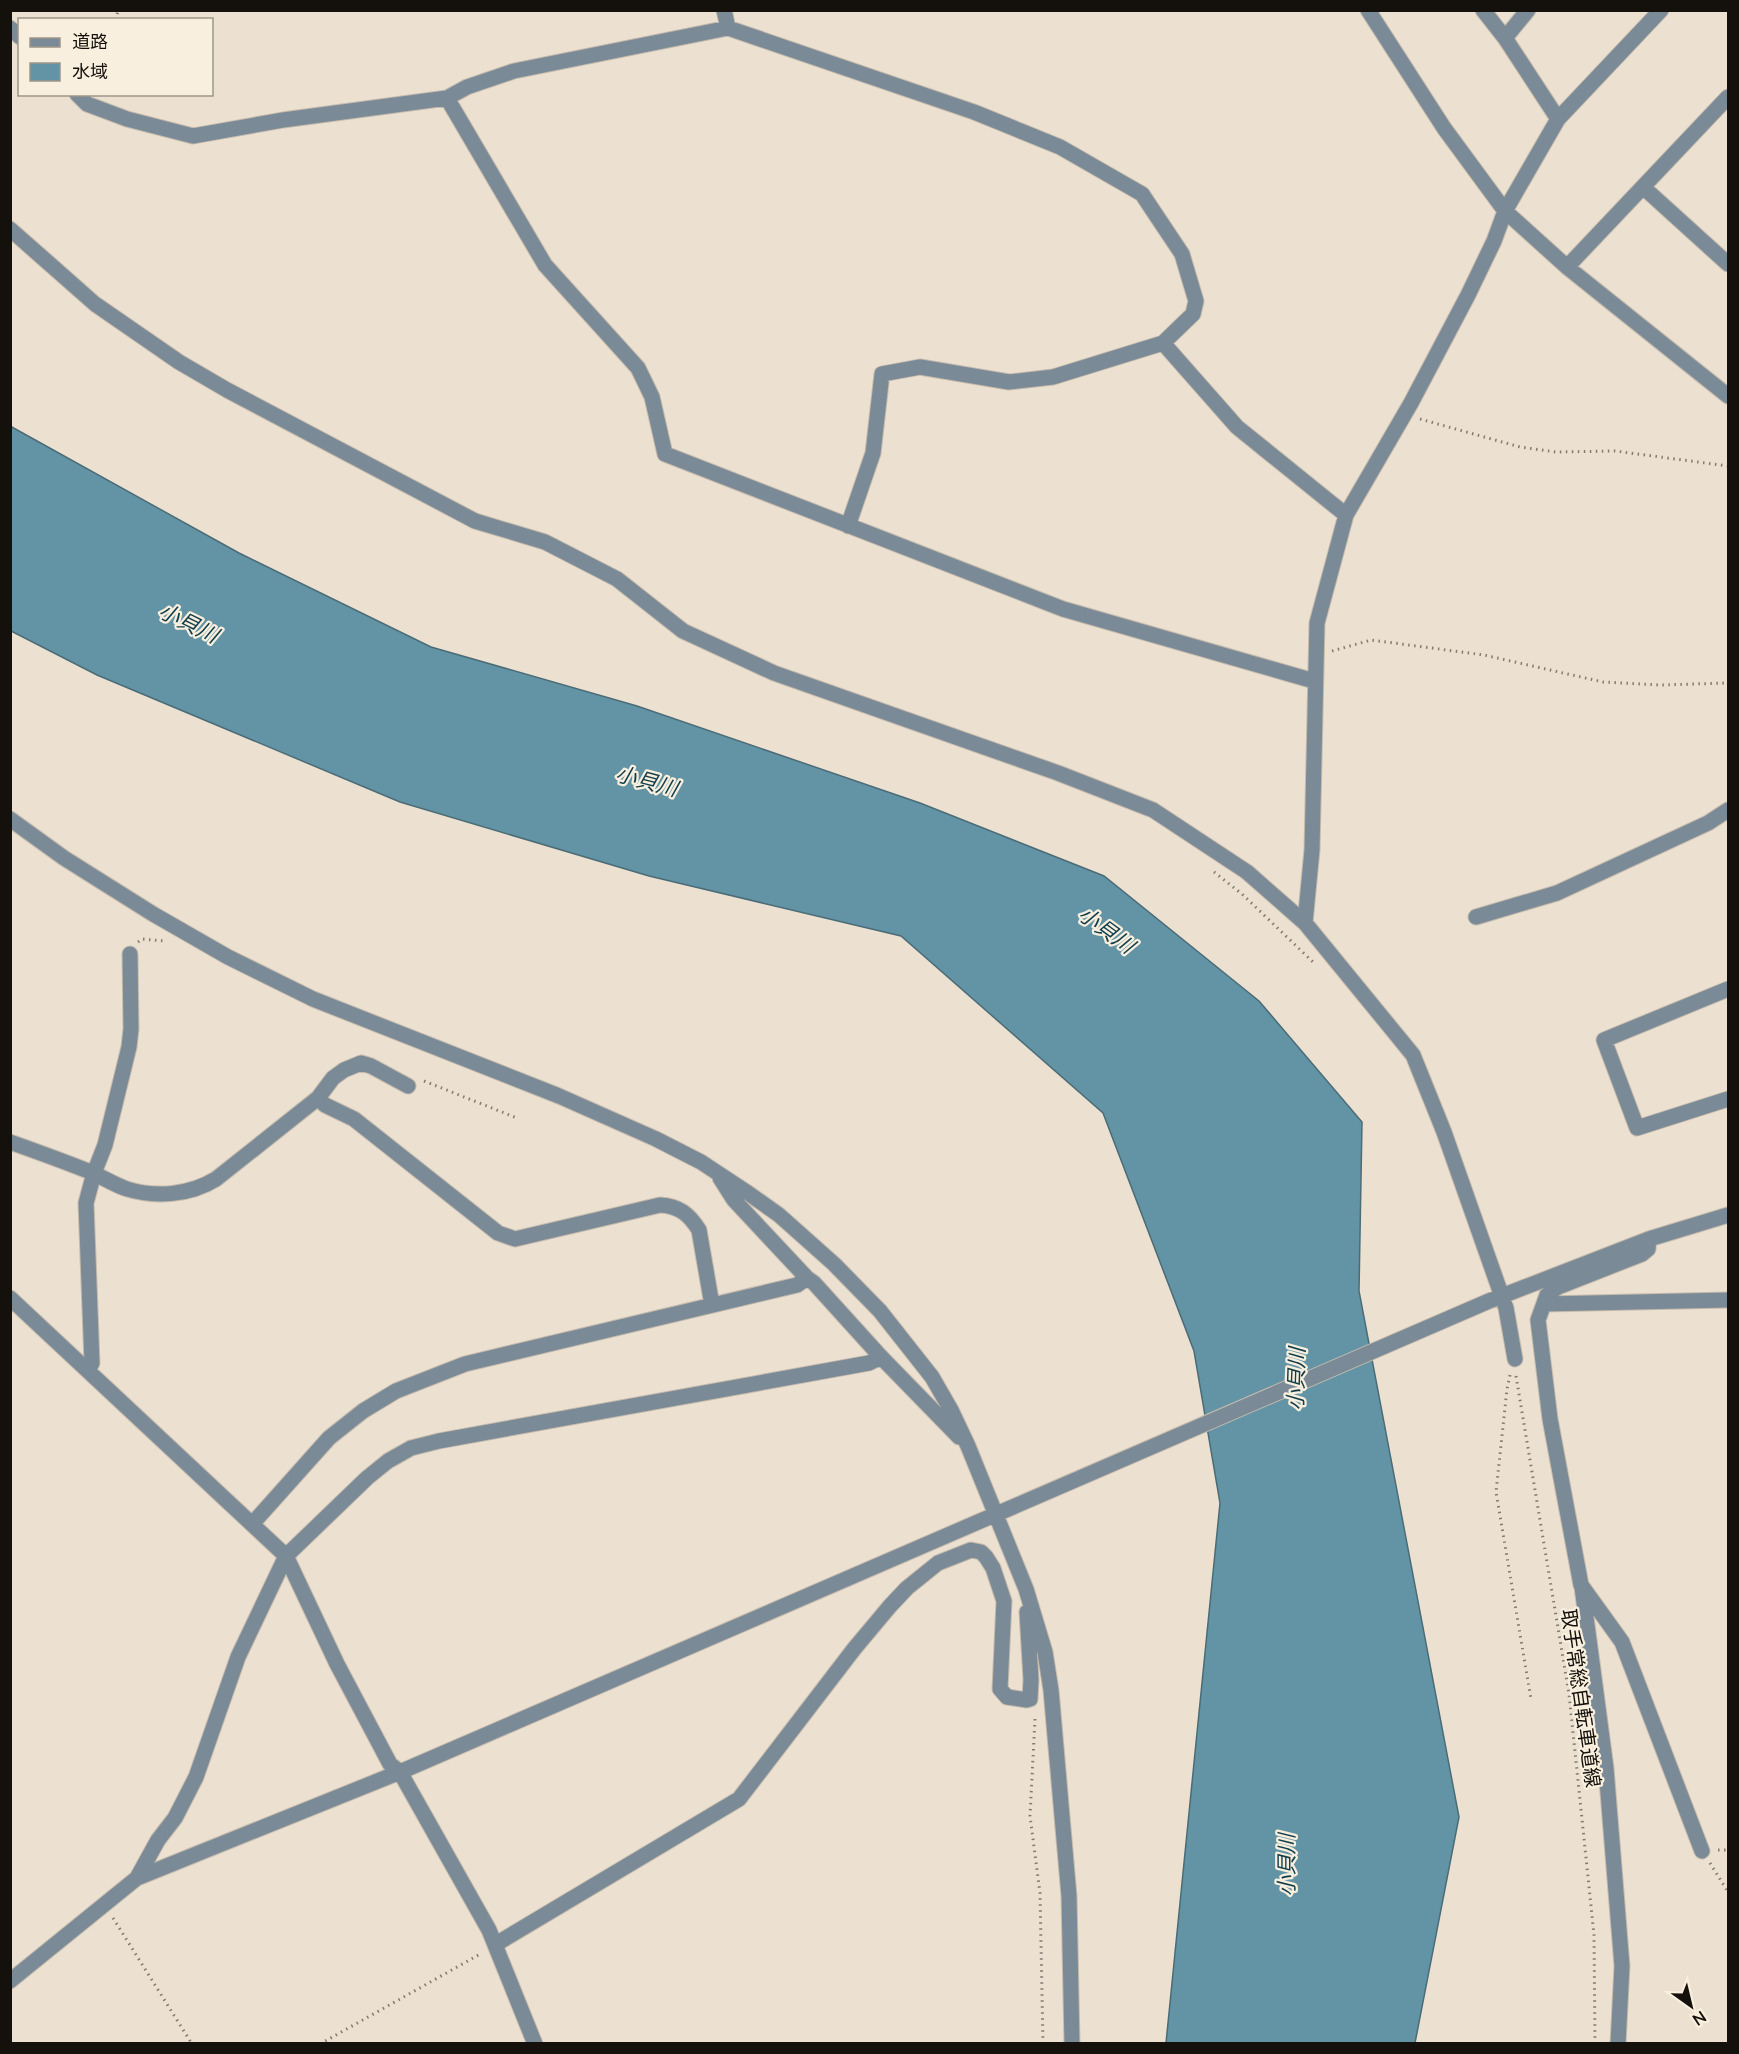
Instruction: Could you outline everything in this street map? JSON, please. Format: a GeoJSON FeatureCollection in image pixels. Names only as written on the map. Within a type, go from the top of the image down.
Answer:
{"type":"FeatureCollection","features":[{"type":"Feature","properties":{"kind":"street"},"geometry":{"type":"LineString","coordinates":[[724,10],[728,28]]}},
{"type":"Feature","properties":{"kind":"street"},"geometry":{"type":"LineString","coordinates":[[1368,10],[1444,128],[1504,211],[1567,267],[1728,396]]}},
{"type":"Feature","properties":{"kind":"street"},"geometry":{"type":"LineString","coordinates":[[1483,10],[1505,38],[1558,119]]}},
{"type":"Feature","properties":{"kind":"street"},"geometry":{"type":"LineString","coordinates":[[1505,38],[1528,10]]}},
{"type":"Feature","properties":{"kind":"street"},"geometry":{"type":"LineString","coordinates":[[1305,923],[1312,850],[1317,623],[1346,515],[1404,415],[1468,295],[1494,241],[1504,211],[1558,119],[1661,10]]}},
{"type":"Feature","properties":{"kind":"street"},"geometry":{"type":"LineString","coordinates":[[79,96],[87,104],[127,119],[193,136],[283,120],[447,98],[467,87],[514,71],[728,28],[974,112],[1060,147],[1142,194],[1182,254],[1196,301],[1193,314],[1163,343],[1053,377],[1009,382],[920,367],[882,374],[873,453],[848,526]]}},
{"type":"Feature","properties":{"kind":"street"},"geometry":{"type":"LineString","coordinates":[[447,98],[545,265],[638,368],[652,397],[665,454],[1063,609],[1314,681]]}},
{"type":"Feature","properties":{"kind":"street"},"geometry":{"type":"LineString","coordinates":[[1567,267],[1726,103]]}},
{"type":"Feature","properties":{"kind":"street"},"geometry":{"type":"LineString","coordinates":[[1643,187],[1728,264]]}},
{"type":"Feature","properties":{"kind":"street"},"geometry":{"type":"LineString","coordinates":[[10,229],[95,304],[179,362],[474,522],[545,542],[617,579],[683,631],[774,673],[1058,773],[1153,810],[1247,872],[1305,923],[1413,1054],[1444,1132],[1495,1299],[1506,1308],[1515,1359]]}},
{"type":"Feature","properties":{"kind":"street"},"geometry":{"type":"LineString","coordinates":[[1163,343],[1237,427],[1346,515]]}},
{"type":"Feature","properties":{"kind":"street"},"geometry":{"type":"LineString","coordinates":[[1476,917],[1557,893],[1708,823],[1728,810]]}},
{"type":"Feature","properties":{"kind":"street"},"geometry":{"type":"LineString","coordinates":[[10,819],[64,858],[182,931],[313,999],[559,1096],[656,1139],[716,1172],[787,1222],[880,1311],[932,1377],[1003,1511],[1045,1652],[1051,1690],[1069,1896],[1072,2043]]}},
{"type":"Feature","properties":{"kind":"street"},"geometry":{"type":"LineString","coordinates":[[87,1371],[92,1363],[86,1203],[105,1145],[129,1047],[131,1029],[130,954]]}},
{"type":"Feature","properties":{"kind":"street"},"geometry":{"type":"LineString","coordinates":[[1728,989],[1604,1040],[1637,1128],[1728,1099]]}},
{"type":"Feature","properties":{"kind":"street"},"geometry":{"type":"LineString","coordinates":[[10,1142],[94,1173],[125,1188],[145,1193],[188,1192],[204,1187],[216,1179],[318,1098],[333,1078],[344,1070],[361,1063],[408,1086]]}},
{"type":"Feature","properties":{"kind":"street"},"geometry":{"type":"LineString","coordinates":[[318,1098],[325,1105],[354,1119],[506,1237],[515,1239],[660,1205],[672,1206],[681,1210],[699,1230],[712,1305]]}},
{"type":"Feature","properties":{"kind":"street"},"geometry":{"type":"LineString","coordinates":[[716,1172],[734,1200],[802,1282]]}},
{"type":"Feature","properties":{"kind":"street"},"geometry":{"type":"LineString","coordinates":[[10,1982],[137,1878],[400,1772],[1495,1299],[1648,1239],[1728,1215]]}},
{"type":"Feature","properties":{"kind":"street"},"geometry":{"type":"LineString","coordinates":[[1618,2043],[1622,1966],[1606,1768],[1581,1585],[1543,1371],[1538,1320],[1547,1295],[1558,1287],[1642,1254],[1648,1249],[1648,1239]]}},
{"type":"Feature","properties":{"kind":"street"},"geometry":{"type":"LineString","coordinates":[[253,1523],[329,1438],[363,1411],[396,1391],[465,1364],[802,1282],[814,1283],[875,1360],[968,1446]]}},
{"type":"Feature","properties":{"kind":"street"},"geometry":{"type":"LineString","coordinates":[[10,1298],[286,1556],[342,1674],[390,1764],[400,1772],[496,1944],[535,2043]]}},
{"type":"Feature","properties":{"kind":"street"},"geometry":{"type":"LineString","coordinates":[[1544,1304],[1728,1300]]}},
{"type":"Feature","properties":{"kind":"street"},"geometry":{"type":"LineString","coordinates":[[137,1878],[158,1840],[175,1818],[196,1777],[238,1657],[286,1556],[367,1478],[388,1461],[411,1448],[439,1441],[875,1360]]}},
{"type":"Feature","properties":{"kind":"street"},"geometry":{"type":"LineString","coordinates":[[496,1944],[739,1799],[880,1618],[908,1588],[938,1563],[971,1550],[981,1552],[993,1568],[1004,1601],[1000,1689],[1007,1697],[1030,1699],[1026,1589]]}},
{"type":"Feature","properties":{"kind":"street"},"geometry":{"type":"LineString","coordinates":[[1581,1585],[1622,1642],[1702,1851]]}},
{"type":"Feature","properties":{"kind":"path"},"geometry":{"type":"LineString","coordinates":[[1404,415],[1520,447],[1556,452],[1616,451],[1728,466]]}},
{"type":"Feature","properties":{"kind":"path"},"geometry":{"type":"LineString","coordinates":[[1316,655],[1371,640],[1484,655],[1603,682],[1660,685],[1728,684]]}},
{"type":"Feature","properties":{"kind":"path"},"geometry":{"type":"LineString","coordinates":[[1209,868],[1242,894],[1313,962]]}},
{"type":"Feature","properties":{"kind":"path"},"geometry":{"type":"LineString","coordinates":[[130,954],[132,947],[142,939],[176,940],[182,931]]}},
{"type":"Feature","properties":{"kind":"path"},"geometry":{"type":"LineString","coordinates":[[408,1086],[417,1078],[517,1118]]}},
{"type":"Feature","properties":{"kind":"path"},"geometry":{"type":"LineString","coordinates":[[1515,1359],[1507,1389],[1496,1492],[1531,1699]]}},
{"type":"Feature","properties":{"kind":"path","name":"取手常総自転車道線"},"geometry":{"type":"LineString","coordinates":[[1515,1359],[1517,1388],[1569,1694],[1594,1935],[1595,2043]]}},
{"type":"Feature","properties":{"kind":"path"},"geometry":{"type":"LineString","coordinates":[[1030,1699],[1036,1715],[1030,1816],[1040,1893],[1042,2043]]}},
{"type":"Feature","properties":{"kind":"path"},"geometry":{"type":"LineString","coordinates":[[1702,1851],[1728,1892]]}},
{"type":"Feature","properties":{"kind":"path"},"geometry":{"type":"LineString","coordinates":[[105,1905],[192,2043]]}},
{"type":"Feature","properties":{"kind":"path"},"geometry":{"type":"LineString","coordinates":[[320,2043],[496,1944]]}},
{"type":"Feature","properties":{"kind":"water","name":"小貝川"},"geometry":{"type":"Polygon","coordinates":[[[10,426],[239,553],[431,647],[637,706],[920,803],[1104,876],[1259,1001],[1362,1122],[1359,1291],[1459,1817],[1415,2043],[1166,2043],[1220,1503],[1194,1351],[1103,1113],[901,936],[649,876],[400,802],[97,675],[11,631],[10,426]]]}}]}
